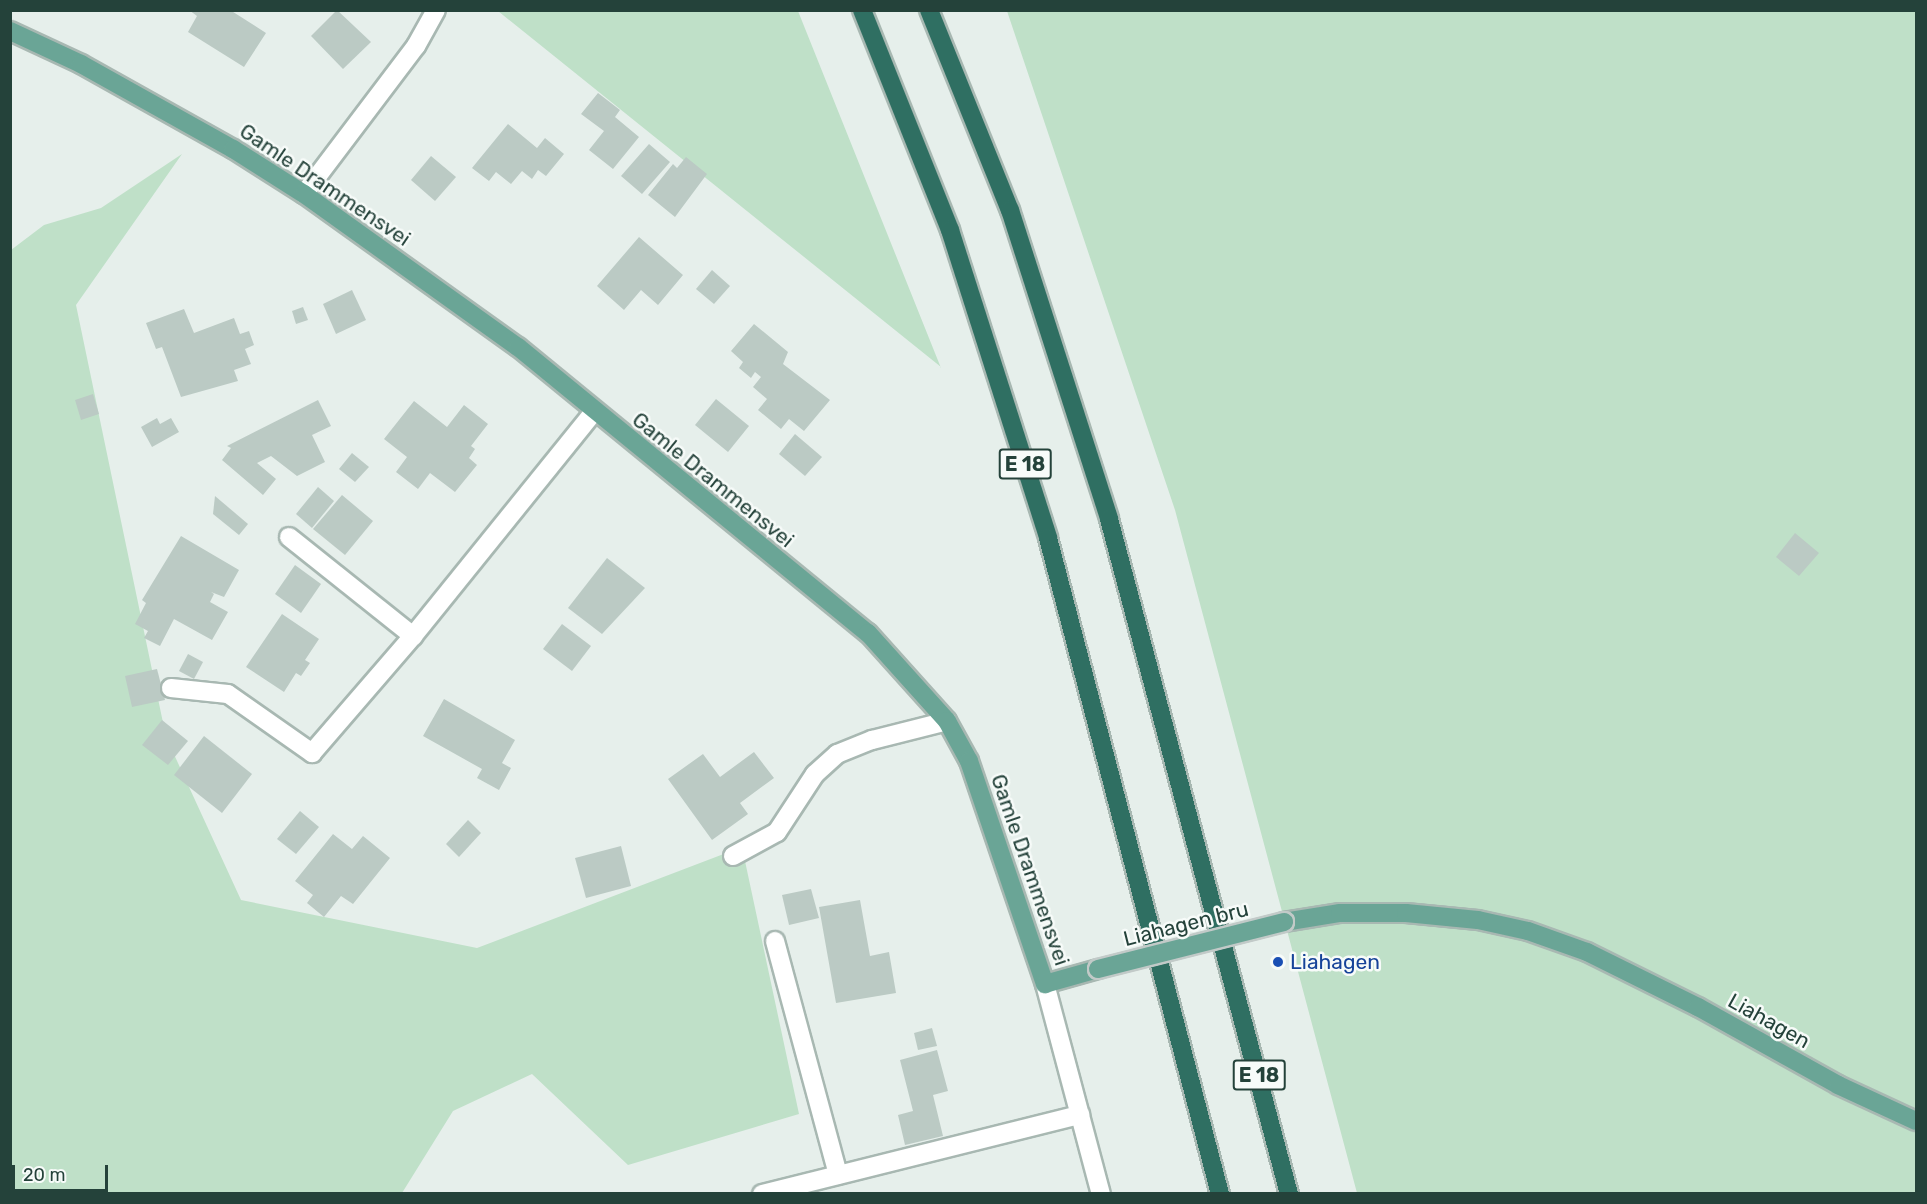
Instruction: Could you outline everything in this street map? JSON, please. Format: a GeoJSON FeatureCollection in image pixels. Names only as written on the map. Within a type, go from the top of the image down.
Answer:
{"type":"FeatureCollection","features":[{"type":"Feature","properties":{"kind":"highway","name":"E 18"},"geometry":{"type":"LineString","coordinates":[[862,10],[950,230],[1048,538],[1220,1194]]}},
{"type":"Feature","properties":{"kind":"highway","name":"E 18"},"geometry":{"type":"LineString","coordinates":[[929,10],[1010,210],[1109,519],[1289,1194]]}},
{"type":"Feature","properties":{"kind":"main road","name":"Gamle Drammensvei"},"geometry":{"type":"LineString","coordinates":[[10,32],[91,70],[233,149],[304,194],[518,347],[594,412],[868,633],[947,721],[969,761],[1045,984]]}},
{"type":"Feature","properties":{"kind":"main road","name":"Liahagen"},"geometry":{"type":"LineString","coordinates":[[1284,922],[1340,913],[1406,913],[1478,920],[1528,931],[1608,962],[1698,1006],[1838,1085],[1917,1122]]}},
{"type":"Feature","properties":{"kind":"main road","name":"Liahagen bru"},"geometry":{"type":"LineString","coordinates":[[1045,984],[1284,922]]}},
{"type":"Feature","properties":{"kind":"street"},"geometry":{"type":"LineString","coordinates":[[304,194],[416,46],[436,10]]}},
{"type":"Feature","properties":{"kind":"street"},"geometry":{"type":"LineString","coordinates":[[171,688],[228,694],[312,753],[413,636],[594,412]]}},
{"type":"Feature","properties":{"kind":"street"},"geometry":{"type":"LineString","coordinates":[[289,537],[413,636]]}},
{"type":"Feature","properties":{"kind":"street"},"geometry":{"type":"LineString","coordinates":[[732,856],[777,832],[815,774],[837,754],[872,740],[947,721]]}},
{"type":"Feature","properties":{"kind":"street"},"geometry":{"type":"LineString","coordinates":[[775,941],[838,1175]]}},
{"type":"Feature","properties":{"kind":"street","name":"Gamle Drammensvei"},"geometry":{"type":"LineString","coordinates":[[1045,984],[1101,1194]]}},
{"type":"Feature","properties":{"kind":"street"},"geometry":{"type":"LineString","coordinates":[[762,1194],[1080,1115]]}},
{"type":"Feature","properties":{"kind":"green space"},"geometry":{"type":"Polygon","coordinates":[[[498,11],[798,11],[940,367],[498,11]]]}},
{"type":"Feature","properties":{"kind":"green space"},"geometry":{"type":"Polygon","coordinates":[[[1007,11],[1916,11],[1916,1193],[1357,1193],[1175,510],[1007,11]]]}},
{"type":"Feature","properties":{"kind":"green space"},"geometry":{"type":"Polygon","coordinates":[[[182,154],[76,305],[166,737],[241,900],[477,948],[742,847],[799,1114],[628,1165],[532,1074],[453,1111],[402,1193],[11,1194],[11,250],[44,225],[101,208],[182,154]]]}},
{"type":"Feature","properties":{"kind":"building"},"geometry":{"type":"Polygon","coordinates":[[[189,10],[230,10],[266,33],[244,67],[188,32],[197,16],[189,10]]]}},
{"type":"Feature","properties":{"kind":"building"},"geometry":{"type":"Polygon","coordinates":[[[337,10],[371,42],[343,69],[311,36],[337,10]]]}},
{"type":"Feature","properties":{"kind":"building"},"geometry":{"type":"Polygon","coordinates":[[[598,93],[620,110],[615,117],[639,137],[613,169],[589,150],[604,131],[581,114],[598,93]]]}},
{"type":"Feature","properties":{"kind":"building"},"geometry":{"type":"Polygon","coordinates":[[[508,124],[537,148],[545,138],[564,154],[546,176],[538,170],[532,179],[522,171],[511,184],[496,172],[489,181],[472,168],[508,124]]]}},
{"type":"Feature","properties":{"kind":"building"},"geometry":{"type":"Polygon","coordinates":[[[649,144],[670,162],[642,194],[621,176],[649,144]]]}},
{"type":"Feature","properties":{"kind":"building"},"geometry":{"type":"Polygon","coordinates":[[[431,156],[456,177],[435,201],[411,180],[431,156]]]}},
{"type":"Feature","properties":{"kind":"building"},"geometry":{"type":"Polygon","coordinates":[[[686,157],[707,174],[675,217],[648,195],[673,164],[677,168],[686,157]]]}},
{"type":"Feature","properties":{"kind":"building"},"geometry":{"type":"Polygon","coordinates":[[[639,237],[683,275],[658,305],[641,290],[624,310],[597,286],[639,237]]]}},
{"type":"Feature","properties":{"kind":"building"},"geometry":{"type":"Polygon","coordinates":[[[712,270],[730,286],[714,304],[696,289],[712,270]]]}},
{"type":"Feature","properties":{"kind":"building"},"geometry":{"type":"Polygon","coordinates":[[[352,290],[366,320],[336,334],[323,304],[352,290]]]}},
{"type":"Feature","properties":{"kind":"building"},"geometry":{"type":"Polygon","coordinates":[[[303,307],[308,320],[296,324],[292,311],[303,307]]]}},
{"type":"Feature","properties":{"kind":"building"},"geometry":{"type":"Polygon","coordinates":[[[184,309],[194,333],[234,318],[240,334],[249,331],[254,345],[245,349],[251,364],[234,370],[238,381],[181,397],[162,347],[156,349],[146,323],[184,309]]]}},
{"type":"Feature","properties":{"kind":"building"},"geometry":{"type":"Polygon","coordinates":[[[754,324],[788,352],[783,364],[830,400],[804,431],[789,419],[781,429],[758,410],[767,399],[753,387],[761,377],[755,372],[751,378],[739,368],[743,362],[731,351],[754,324]]]}},
{"type":"Feature","properties":{"kind":"building"},"geometry":{"type":"Polygon","coordinates":[[[93,394],[99,414],[81,420],[75,400],[93,394]]]}},
{"type":"Feature","properties":{"kind":"building"},"geometry":{"type":"Polygon","coordinates":[[[716,399],[749,426],[728,452],[695,425],[716,399]]]}},
{"type":"Feature","properties":{"kind":"building"},"geometry":{"type":"Polygon","coordinates":[[[318,400],[331,426],[312,435],[325,462],[297,476],[271,456],[257,463],[276,479],[263,495],[222,460],[231,448],[227,446],[318,400]]]}},
{"type":"Feature","properties":{"kind":"building"},"geometry":{"type":"Polygon","coordinates":[[[414,401],[447,427],[464,405],[488,424],[471,446],[475,449],[469,458],[477,465],[455,492],[430,473],[418,489],[396,472],[407,457],[384,439],[414,401]]]}},
{"type":"Feature","properties":{"kind":"building"},"geometry":{"type":"Polygon","coordinates":[[[157,418],[160,424],[171,418],[179,432],[152,447],[141,427],[157,418]]]}},
{"type":"Feature","properties":{"kind":"building"},"geometry":{"type":"Polygon","coordinates":[[[795,434],[822,457],[805,476],[779,454],[795,434]]]}},
{"type":"Feature","properties":{"kind":"building"},"geometry":{"type":"Polygon","coordinates":[[[352,453],[369,467],[355,482],[339,469],[352,453]]]}},
{"type":"Feature","properties":{"kind":"building"},"geometry":{"type":"Polygon","coordinates":[[[318,487],[334,501],[312,528],[296,514],[318,487]]]}},
{"type":"Feature","properties":{"kind":"building"},"geometry":{"type":"Polygon","coordinates":[[[342,495],[373,521],[345,555],[313,529],[342,495]]]}},
{"type":"Feature","properties":{"kind":"building"},"geometry":{"type":"Polygon","coordinates":[[[215,496],[248,524],[239,535],[213,514],[215,496]]]}},
{"type":"Feature","properties":{"kind":"building"},"geometry":{"type":"Polygon","coordinates":[[[1795,533],[1819,553],[1799,576],[1776,557],[1795,533]]]}},
{"type":"Feature","properties":{"kind":"building"},"geometry":{"type":"Polygon","coordinates":[[[181,536],[239,570],[224,597],[211,592],[214,594],[210,602],[228,612],[212,640],[174,619],[160,646],[144,638],[148,631],[135,624],[146,603],[142,600],[181,536]]]}},
{"type":"Feature","properties":{"kind":"building"},"geometry":{"type":"Polygon","coordinates":[[[607,558],[645,588],[602,634],[568,608],[607,558]]]}},
{"type":"Feature","properties":{"kind":"building"},"geometry":{"type":"Polygon","coordinates":[[[295,565],[321,584],[301,613],[275,594],[295,565]]]}},
{"type":"Feature","properties":{"kind":"building"},"geometry":{"type":"Polygon","coordinates":[[[282,614],[319,639],[305,660],[310,663],[301,676],[296,673],[284,692],[246,667],[282,614]]]}},
{"type":"Feature","properties":{"kind":"building"},"geometry":{"type":"Polygon","coordinates":[[[562,624],[591,646],[572,671],[543,649],[562,624]]]}},
{"type":"Feature","properties":{"kind":"building"},"geometry":{"type":"Polygon","coordinates":[[[188,654],[203,662],[194,679],[179,671],[188,654]]]}},
{"type":"Feature","properties":{"kind":"building"},"geometry":{"type":"Polygon","coordinates":[[[157,669],[165,700],[132,707],[125,676],[157,669]]]}},
{"type":"Feature","properties":{"kind":"building"},"geometry":{"type":"Polygon","coordinates":[[[444,699],[515,740],[502,763],[511,768],[499,790],[477,778],[482,769],[423,736],[444,699]]]}},
{"type":"Feature","properties":{"kind":"building"},"geometry":{"type":"Polygon","coordinates":[[[162,720],[188,741],[168,765],[142,745],[162,720]]]}},
{"type":"Feature","properties":{"kind":"building"},"geometry":{"type":"Polygon","coordinates":[[[204,736],[252,774],[222,813],[174,775],[204,736]]]}},
{"type":"Feature","properties":{"kind":"building"},"geometry":{"type":"Polygon","coordinates":[[[754,752],[774,778],[740,803],[748,814],[712,840],[668,779],[703,754],[720,777],[754,752]]]}},
{"type":"Feature","properties":{"kind":"building"},"geometry":{"type":"Polygon","coordinates":[[[300,811],[319,827],[296,854],[277,839],[300,811]]]}},
{"type":"Feature","properties":{"kind":"building"},"geometry":{"type":"Polygon","coordinates":[[[468,820],[481,833],[459,857],[446,844],[468,820]]]}},
{"type":"Feature","properties":{"kind":"building"},"geometry":{"type":"Polygon","coordinates":[[[333,834],[352,849],[363,836],[390,858],[353,904],[341,896],[324,917],[307,903],[313,895],[295,881],[333,834]]]}},
{"type":"Feature","properties":{"kind":"building"},"geometry":{"type":"Polygon","coordinates":[[[621,846],[631,886],[586,898],[575,858],[621,846]]]}},
{"type":"Feature","properties":{"kind":"building"},"geometry":{"type":"Polygon","coordinates":[[[811,889],[819,918],[789,925],[782,895],[811,889]]]}},
{"type":"Feature","properties":{"kind":"building"},"geometry":{"type":"Polygon","coordinates":[[[860,900],[870,956],[889,952],[896,993],[836,1003],[819,907],[860,900]]]}},
{"type":"Feature","properties":{"kind":"building"},"geometry":{"type":"Polygon","coordinates":[[[932,1028],[937,1046],[918,1050],[914,1033],[932,1028]]]}},
{"type":"Feature","properties":{"kind":"building"},"geometry":{"type":"Polygon","coordinates":[[[937,1050],[948,1091],[933,1095],[943,1136],[905,1145],[898,1115],[913,1111],[900,1060],[937,1050]]]}},
{"type":"Feature","properties":{"kind":"place","name":"Liahagen"},"geometry":{"type":"Point","coordinates":[1278,962]}}]}
